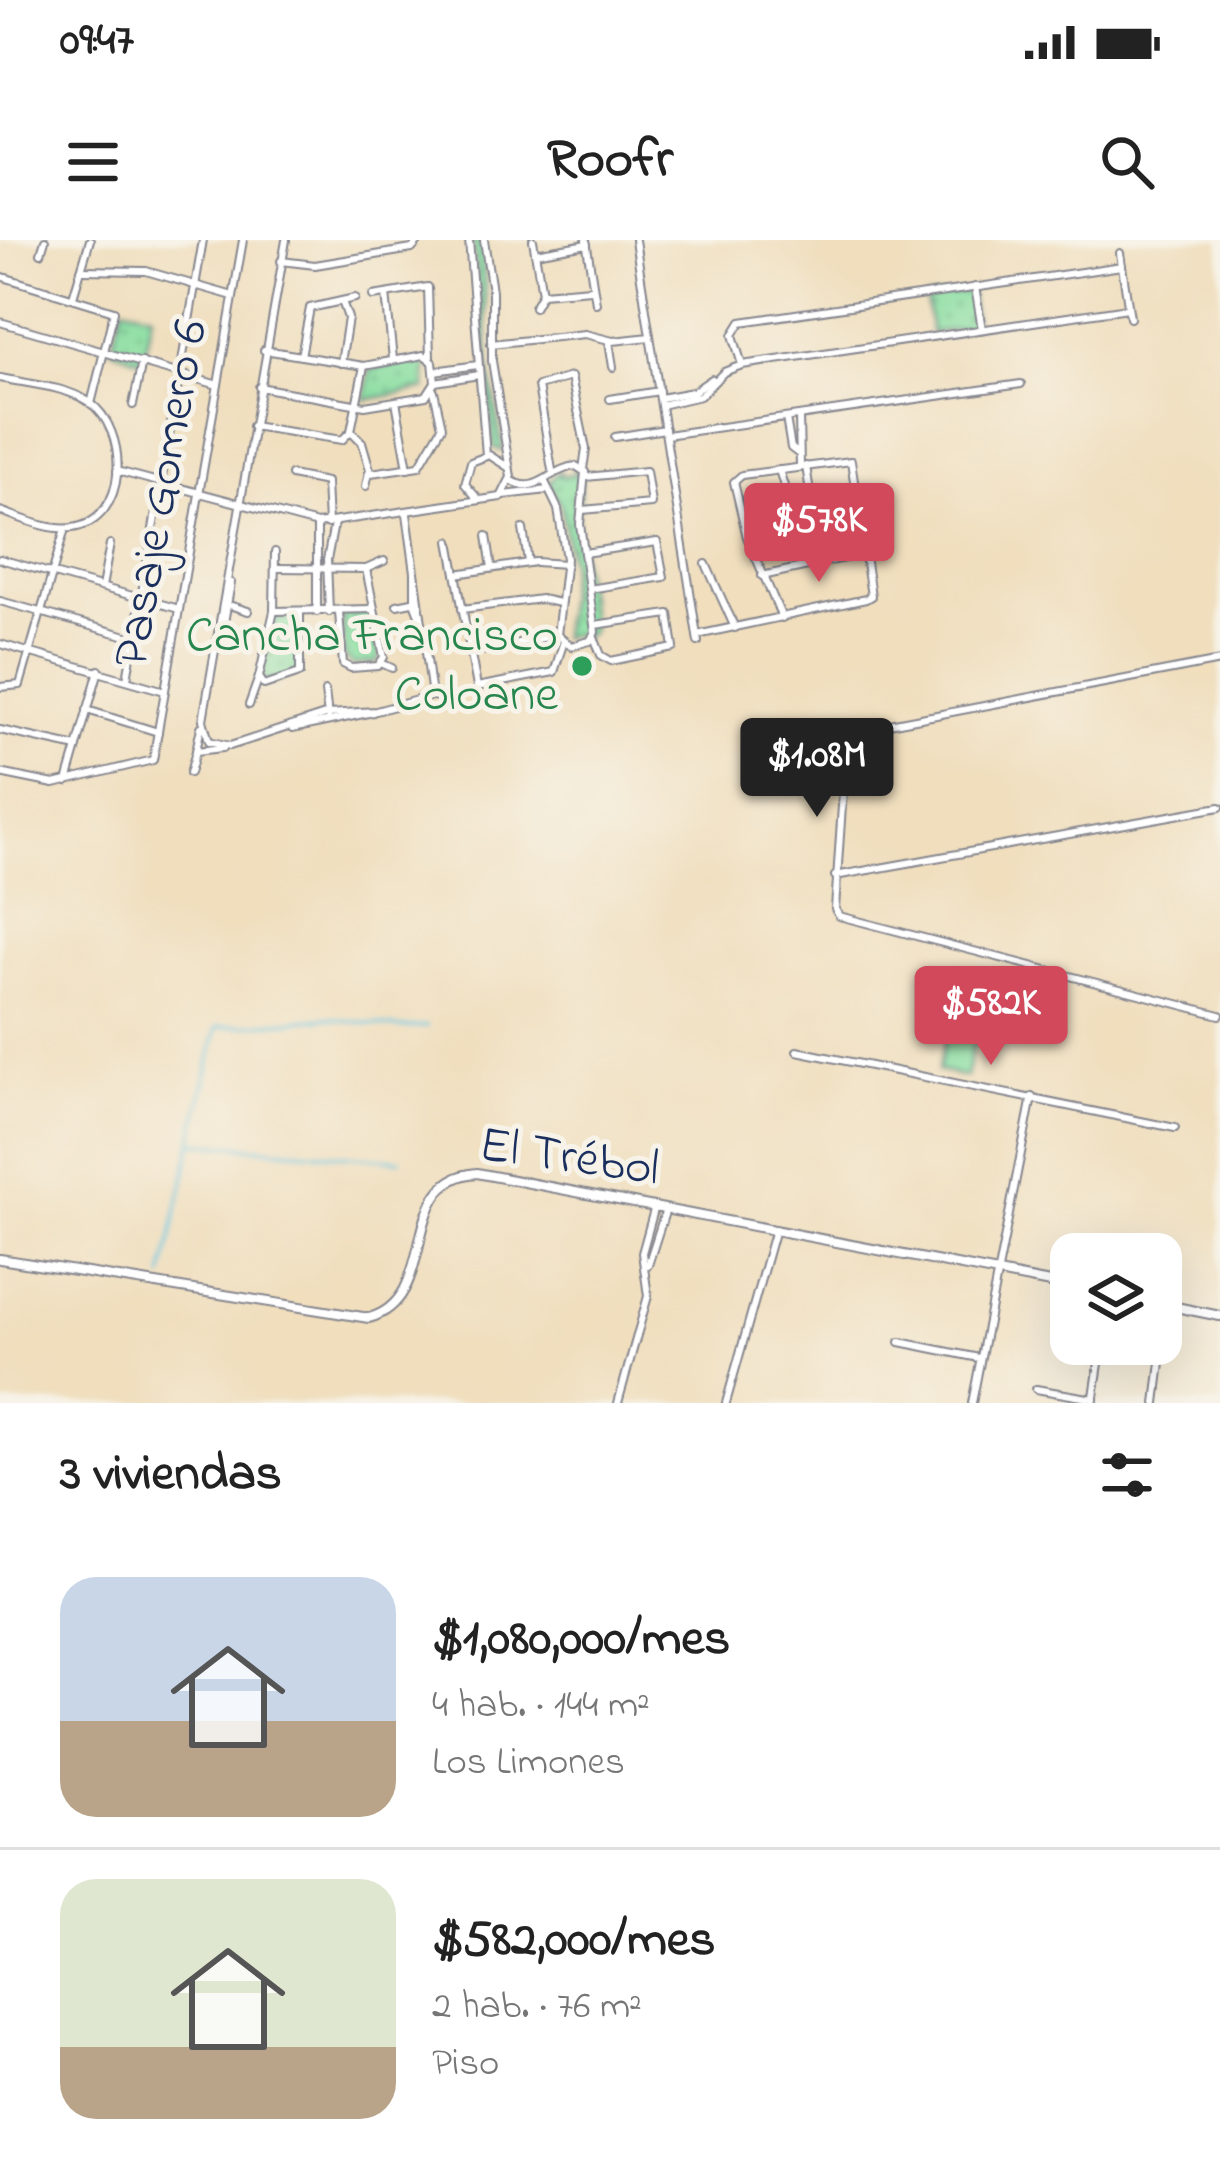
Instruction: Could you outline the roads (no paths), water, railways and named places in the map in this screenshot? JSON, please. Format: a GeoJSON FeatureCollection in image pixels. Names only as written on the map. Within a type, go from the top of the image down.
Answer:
{"type":"FeatureCollection","features":[{"type":"Feature","properties":{"kind":"main road","name":"El Trébol"},"geometry":{"type":"LineString","coordinates":[[0,1259],[362,1319],[382,1314],[401,1298],[430,1203],[459,1175],[482,1174],[1050,1283]]}},
{"type":"Feature","properties":{"kind":"main road"},"geometry":{"type":"LineString","coordinates":[[1182,1308],[1220,1316]]}},
{"type":"Feature","properties":{"kind":"street"},"geometry":{"type":"LineString","coordinates":[[41,253],[45,240]]}},
{"type":"Feature","properties":{"kind":"street"},"geometry":{"type":"LineString","coordinates":[[73,297],[90,240]]}},
{"type":"Feature","properties":{"kind":"street"},"geometry":{"type":"LineString","coordinates":[[127,679],[203,240]]}},
{"type":"Feature","properties":{"kind":"street","name":"Pasaje Gomero 6"},"geometry":{"type":"LineString","coordinates":[[67,782],[152,760],[243,240]]}},
{"type":"Feature","properties":{"kind":"street"},"geometry":{"type":"LineString","coordinates":[[190,773],[227,604],[251,426],[286,240]]}},
{"type":"Feature","properties":{"kind":"street"},"geometry":{"type":"LineString","coordinates":[[469,240],[489,440],[486,455]]}},
{"type":"Feature","properties":{"kind":"street"},"geometry":{"type":"LineString","coordinates":[[484,240],[492,298],[491,344],[510,475],[504,495]]}},
{"type":"Feature","properties":{"kind":"street"},"geometry":{"type":"LineString","coordinates":[[533,240],[542,293],[534,307]]}},
{"type":"Feature","properties":{"kind":"street"},"geometry":{"type":"LineString","coordinates":[[635,240],[698,638],[735,628],[782,618],[870,597],[852,462],[740,476],[734,483],[761,576],[782,618]]}},
{"type":"Feature","properties":{"kind":"street"},"geometry":{"type":"LineString","coordinates":[[535,253],[586,242],[596,303]]}},
{"type":"Feature","properties":{"kind":"street"},"geometry":{"type":"LineString","coordinates":[[281,261],[315,265],[419,243]]}},
{"type":"Feature","properties":{"kind":"street"},"geometry":{"type":"LineString","coordinates":[[1120,253],[1130,319]]}},
{"type":"Feature","properties":{"kind":"street"},"geometry":{"type":"LineString","coordinates":[[742,364],[736,356],[734,331],[741,322],[1122,266]]}},
{"type":"Feature","properties":{"kind":"street"},"geometry":{"type":"LineString","coordinates":[[81,270],[146,271],[233,296]]}},
{"type":"Feature","properties":{"kind":"street"},"geometry":{"type":"LineString","coordinates":[[0,276],[115,313],[91,404]]}},
{"type":"Feature","properties":{"kind":"street"},"geometry":{"type":"LineString","coordinates":[[369,472],[422,464],[442,427],[430,358],[428,287],[373,296]]}},
{"type":"Feature","properties":{"kind":"street"},"geometry":{"type":"LineString","coordinates":[[975,287],[982,329]]}},
{"type":"Feature","properties":{"kind":"street"},"geometry":{"type":"LineString","coordinates":[[542,293],[592,288]]}},
{"type":"Feature","properties":{"kind":"street"},"geometry":{"type":"LineString","coordinates":[[386,294],[393,359]]}},
{"type":"Feature","properties":{"kind":"street"},"geometry":{"type":"LineString","coordinates":[[301,356],[310,308],[355,298]]}},
{"type":"Feature","properties":{"kind":"street"},"geometry":{"type":"LineString","coordinates":[[341,363],[348,318],[343,304]]}},
{"type":"Feature","properties":{"kind":"street"},"geometry":{"type":"LineString","coordinates":[[610,399],[700,396],[724,372],[742,364],[1128,308]]}},
{"type":"Feature","properties":{"kind":"street"},"geometry":{"type":"LineString","coordinates":[[0,322],[218,385]]}},
{"type":"Feature","properties":{"kind":"street"},"geometry":{"type":"LineString","coordinates":[[491,344],[585,334],[609,340],[650,337]]}},
{"type":"Feature","properties":{"kind":"street"},"geometry":{"type":"LineString","coordinates":[[609,340],[613,367]]}},
{"type":"Feature","properties":{"kind":"street"},"geometry":{"type":"LineString","coordinates":[[264,350],[364,366],[430,358]]}},
{"type":"Feature","properties":{"kind":"street"},"geometry":{"type":"LineString","coordinates":[[660,398],[697,390],[736,356]]}},
{"type":"Feature","properties":{"kind":"street"},"geometry":{"type":"LineString","coordinates":[[133,405],[142,362]]}},
{"type":"Feature","properties":{"kind":"street"},"geometry":{"type":"LineString","coordinates":[[434,371],[478,365]]}},
{"type":"Feature","properties":{"kind":"street"},"geometry":{"type":"LineString","coordinates":[[251,426],[333,440],[351,430],[364,366]]}},
{"type":"Feature","properties":{"kind":"street"},"geometry":{"type":"LineString","coordinates":[[258,386],[356,405],[396,401],[479,375]]}},
{"type":"Feature","properties":{"kind":"street"},"geometry":{"type":"LineString","coordinates":[[0,378],[91,404],[115,437],[118,471],[99,515],[64,529],[0,511]]}},
{"type":"Feature","properties":{"kind":"street"},"geometry":{"type":"LineString","coordinates":[[563,644],[557,635],[566,564],[558,509],[547,486],[552,470],[538,386],[573,378],[587,455],[582,510],[594,637],[602,656],[611,661],[674,647],[669,614],[595,625]]}},
{"type":"Feature","properties":{"kind":"street"},"geometry":{"type":"LineString","coordinates":[[615,437],[1021,384]]}},
{"type":"Feature","properties":{"kind":"street"},"geometry":{"type":"LineString","coordinates":[[396,401],[409,469]]}},
{"type":"Feature","properties":{"kind":"street"},"geometry":{"type":"LineString","coordinates":[[799,416],[803,449],[799,454]]}},
{"type":"Feature","properties":{"kind":"street"},"geometry":{"type":"LineString","coordinates":[[786,418],[792,450],[803,466],[821,563]]}},
{"type":"Feature","properties":{"kind":"street"},"geometry":{"type":"LineString","coordinates":[[351,430],[362,442],[369,472],[366,485]]}},
{"type":"Feature","properties":{"kind":"street"},"geometry":{"type":"LineString","coordinates":[[445,508],[460,500],[469,464],[486,455],[501,459],[521,486],[547,486]]}},
{"type":"Feature","properties":{"kind":"street"},"geometry":{"type":"LineString","coordinates":[[552,470],[646,471],[651,504],[582,510]]}},
{"type":"Feature","properties":{"kind":"street"},"geometry":{"type":"LineString","coordinates":[[779,470],[809,566]]}},
{"type":"Feature","properties":{"kind":"street"},"geometry":{"type":"LineString","coordinates":[[118,471],[317,524],[445,508],[547,486]]}},
{"type":"Feature","properties":{"kind":"street"},"geometry":{"type":"LineString","coordinates":[[291,476],[326,482],[331,524],[316,612]]}},
{"type":"Feature","properties":{"kind":"street"},"geometry":{"type":"LineString","coordinates":[[466,487],[478,499]]}},
{"type":"Feature","properties":{"kind":"street"},"geometry":{"type":"LineString","coordinates":[[407,514],[433,694]]}},
{"type":"Feature","properties":{"kind":"street"},"geometry":{"type":"LineString","coordinates":[[317,524],[345,666]]}},
{"type":"Feature","properties":{"kind":"street"},"geometry":{"type":"LineString","coordinates":[[0,687],[15,689],[64,529]]}},
{"type":"Feature","properties":{"kind":"street"},"geometry":{"type":"LineString","coordinates":[[523,529],[528,562]]}},
{"type":"Feature","properties":{"kind":"street"},"geometry":{"type":"LineString","coordinates":[[487,536],[492,568]]}},
{"type":"Feature","properties":{"kind":"street"},"geometry":{"type":"LineString","coordinates":[[450,541],[477,688],[555,671],[563,644]]}},
{"type":"Feature","properties":{"kind":"street"},"geometry":{"type":"LineString","coordinates":[[584,553],[657,542],[664,577],[589,589]]}},
{"type":"Feature","properties":{"kind":"street"},"geometry":{"type":"LineString","coordinates":[[102,587],[110,544]]}},
{"type":"Feature","properties":{"kind":"street"},"geometry":{"type":"LineString","coordinates":[[249,705],[274,611],[275,551]]}},
{"type":"Feature","properties":{"kind":"street"},"geometry":{"type":"LineString","coordinates":[[761,576],[867,553]]}},
{"type":"Feature","properties":{"kind":"street"},"geometry":{"type":"LineString","coordinates":[[0,559],[179,609]]}},
{"type":"Feature","properties":{"kind":"street"},"geometry":{"type":"LineString","coordinates":[[278,568],[366,569],[384,561]]}},
{"type":"Feature","properties":{"kind":"street"},"geometry":{"type":"LineString","coordinates":[[455,574],[528,562],[566,564]]}},
{"type":"Feature","properties":{"kind":"street"},"geometry":{"type":"LineString","coordinates":[[706,564],[735,628]]}},
{"type":"Feature","properties":{"kind":"street"},"geometry":{"type":"LineString","coordinates":[[366,569],[384,653],[381,663]]}},
{"type":"Feature","properties":{"kind":"street"},"geometry":{"type":"LineString","coordinates":[[462,609],[544,599],[559,603]]}},
{"type":"Feature","properties":{"kind":"street"},"geometry":{"type":"LineString","coordinates":[[397,605],[418,601]]}},
{"type":"Feature","properties":{"kind":"street"},"geometry":{"type":"LineString","coordinates":[[0,602],[134,638]]}},
{"type":"Feature","properties":{"kind":"street"},"geometry":{"type":"LineString","coordinates":[[227,604],[248,611]]}},
{"type":"Feature","properties":{"kind":"street"},"geometry":{"type":"LineString","coordinates":[[274,611],[372,609]]}},
{"type":"Feature","properties":{"kind":"street"},"geometry":{"type":"LineString","coordinates":[[255,691],[304,672],[300,613]]}},
{"type":"Feature","properties":{"kind":"street"},"geometry":{"type":"LineString","coordinates":[[470,653],[557,635]]}},
{"type":"Feature","properties":{"kind":"street"},"geometry":{"type":"LineString","coordinates":[[563,644],[594,637]]}},
{"type":"Feature","properties":{"kind":"street"},"geometry":{"type":"LineString","coordinates":[[0,644],[165,691]]}},
{"type":"Feature","properties":{"kind":"street"},"geometry":{"type":"LineString","coordinates":[[1220,661],[846,734],[835,876],[836,914],[1220,1015]]}},
{"type":"Feature","properties":{"kind":"street"},"geometry":{"type":"LineString","coordinates":[[336,672],[345,666],[381,663],[392,668]]}},
{"type":"Feature","properties":{"kind":"street"},"geometry":{"type":"LineString","coordinates":[[0,773],[51,784],[67,782],[99,670]]}},
{"type":"Feature","properties":{"kind":"street"},"geometry":{"type":"LineString","coordinates":[[259,677],[267,686]]}},
{"type":"Feature","properties":{"kind":"street"},"geometry":{"type":"LineString","coordinates":[[325,691],[328,718]]}},
{"type":"Feature","properties":{"kind":"street"},"geometry":{"type":"LineString","coordinates":[[196,752],[433,694],[451,698]]}},
{"type":"Feature","properties":{"kind":"street"},"geometry":{"type":"LineString","coordinates":[[87,710],[158,732]]}},
{"type":"Feature","properties":{"kind":"street"},"geometry":{"type":"LineString","coordinates":[[203,724],[209,741],[225,747]]}},
{"type":"Feature","properties":{"kind":"street"},"geometry":{"type":"LineString","coordinates":[[0,730],[77,747]]}},
{"type":"Feature","properties":{"kind":"street"},"geometry":{"type":"LineString","coordinates":[[835,876],[1220,807]]}},
{"type":"Feature","properties":{"kind":"street"},"geometry":{"type":"LineString","coordinates":[[797,1052],[1175,1128]]}},
{"type":"Feature","properties":{"kind":"street"},"geometry":{"type":"LineString","coordinates":[[972,1403],[1032,1097]]}},
{"type":"Feature","properties":{"kind":"street"},"geometry":{"type":"LineString","coordinates":[[618,1403],[648,1296],[643,1249],[655,1206]]}},
{"type":"Feature","properties":{"kind":"street"},"geometry":{"type":"LineString","coordinates":[[647,1268],[666,1208]]}},
{"type":"Feature","properties":{"kind":"street"},"geometry":{"type":"LineString","coordinates":[[726,1403],[775,1229]]}},
{"type":"Feature","properties":{"kind":"street"},"geometry":{"type":"LineString","coordinates":[[900,1342],[979,1358]]}},
{"type":"Feature","properties":{"kind":"street"},"geometry":{"type":"LineString","coordinates":[[1036,1389],[1093,1401],[1099,1365]]}},
{"type":"Feature","properties":{"kind":"street"},"geometry":{"type":"LineString","coordinates":[[1156,1403],[1159,1365]]}},
{"type":"Feature","properties":{"kind":"waterway"},"geometry":{"type":"LineString","coordinates":[[163,1277],[217,1027],[328,1018],[400,1028],[427,1026]]}},
{"type":"Feature","properties":{"kind":"waterway"},"geometry":{"type":"LineString","coordinates":[[192,1142],[400,1160]]}},
{"type":"Feature","properties":{"kind":"place","name":"Cancha Francisco Coloane"},"geometry":{"type":"Point","coordinates":[582,666]}}]}
